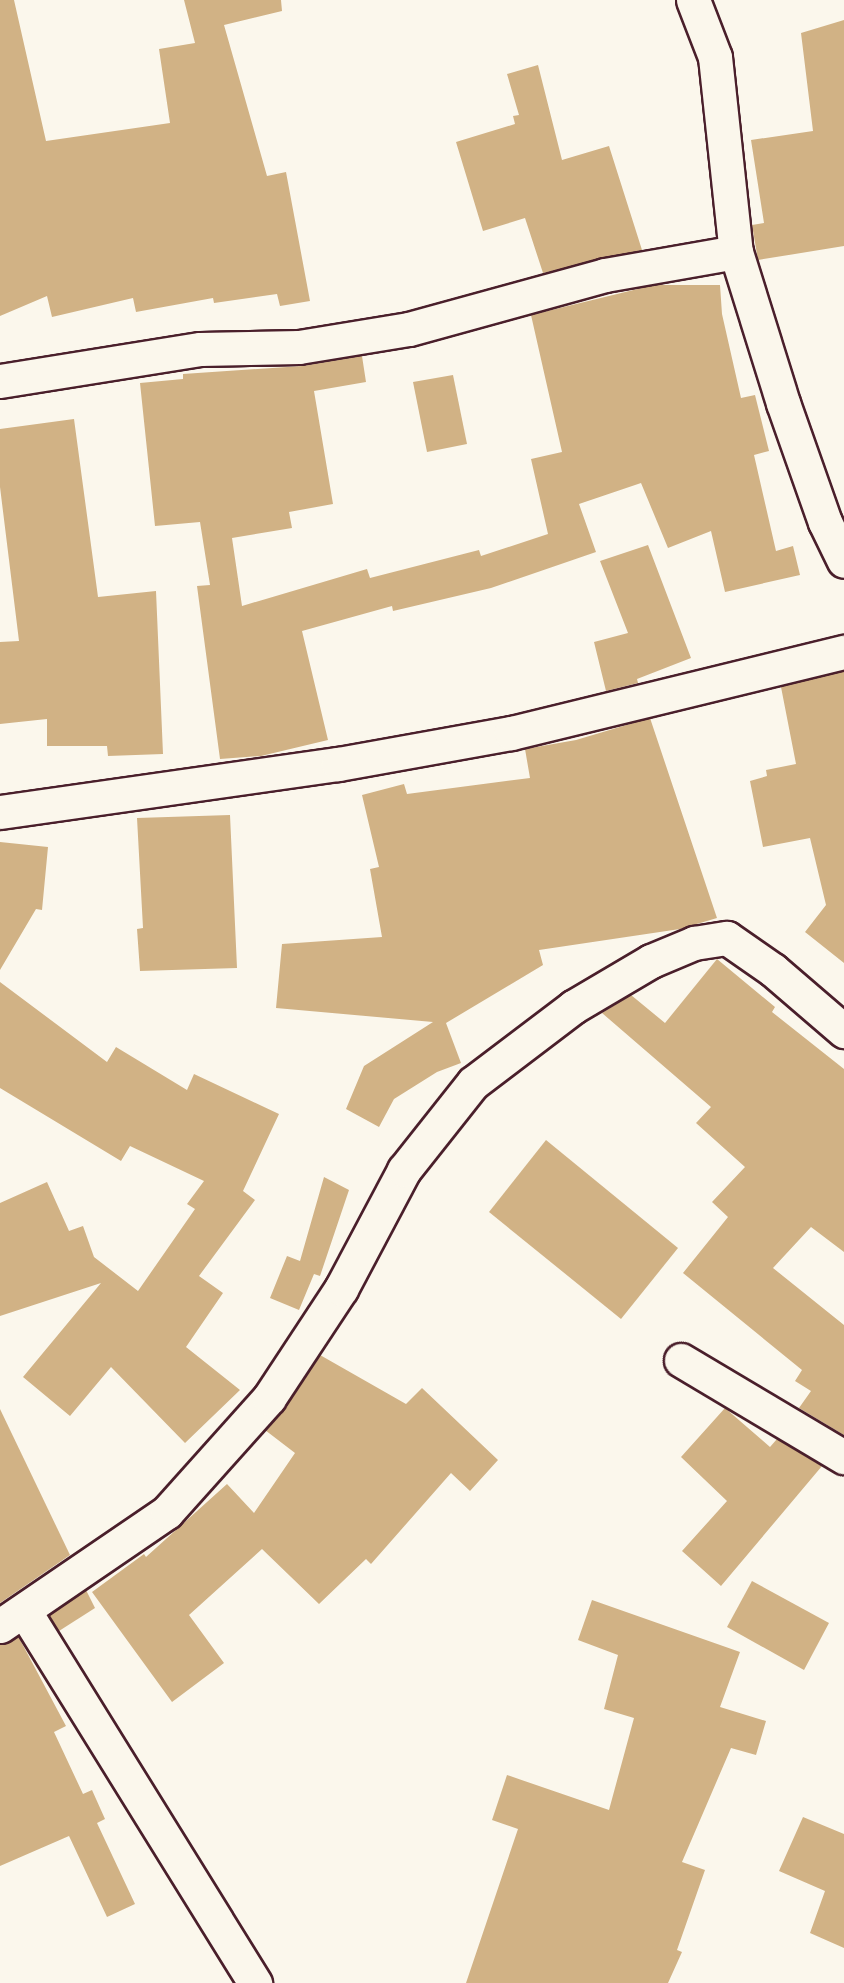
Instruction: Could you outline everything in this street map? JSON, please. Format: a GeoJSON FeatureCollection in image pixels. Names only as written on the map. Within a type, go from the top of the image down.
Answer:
{"type":"FeatureCollection","features":[{"type":"Feature","properties":{"kind":"street"},"geometry":{"type":"LineString","coordinates":[[693,0],[715,57],[736,252],[787,413],[825,522],[844,561]]}},
{"type":"Feature","properties":{"kind":"street"},"geometry":{"type":"LineString","coordinates":[[0,381],[200,349],[299,346],[409,329],[605,275],[736,252]]}},
{"type":"Feature","properties":{"kind":"street"},"geometry":{"type":"LineString","coordinates":[[0,812],[338,764],[511,733],[844,652]]}},
{"type":"Feature","properties":{"kind":"street"},"geometry":{"type":"LineString","coordinates":[[255,1983],[12,1619],[167,1512],[269,1398],[341,1289],[404,1170],[473,1083],[573,1007],[651,961],[694,943],[727,938],[773,970],[844,1031]]}},
{"type":"Feature","properties":{"kind":"street"},"geometry":{"type":"LineString","coordinates":[[681,1360],[844,1457]]}},
{"type":"Feature","properties":{"kind":"building"},"geometry":{"type":"Polygon","coordinates":[[[0,0],[14,0],[46,141],[170,123],[159,49],[195,43],[184,0],[281,0],[282,11],[224,25],[267,176],[286,172],[310,301],[280,306],[277,294],[214,303],[213,298],[136,312],[133,298],[52,317],[47,296],[0,316],[0,0]]]}},
{"type":"Feature","properties":{"kind":"building"},"geometry":{"type":"Polygon","coordinates":[[[844,20],[844,246],[758,260],[752,225],[764,223],[751,140],[813,131],[801,33],[844,20]]]}},
{"type":"Feature","properties":{"kind":"building"},"geometry":{"type":"Polygon","coordinates":[[[538,65],[562,160],[609,146],[642,250],[543,273],[525,218],[483,231],[456,142],[515,124],[513,116],[519,115],[507,74],[538,65]]]}},
{"type":"Feature","properties":{"kind":"building"},"geometry":{"type":"Polygon","coordinates":[[[654,285],[720,285],[722,314],[741,398],[755,395],[769,451],[754,455],[776,551],[793,546],[800,575],[725,592],[711,531],[668,548],[641,483],[579,504],[596,552],[491,588],[393,611],[392,606],[302,631],[328,740],[261,756],[220,759],[197,586],[210,585],[200,522],[155,526],[140,383],[183,379],[183,374],[302,366],[362,356],[366,382],[314,391],[333,504],[289,512],[292,528],[232,538],[242,606],[367,569],[370,578],[479,550],[481,556],[548,534],[531,459],[562,452],[531,315],[654,285]]]}},
{"type":"Feature","properties":{"kind":"building"},"geometry":{"type":"Polygon","coordinates":[[[453,375],[467,444],[427,452],[413,382],[453,375]]]}},
{"type":"Feature","properties":{"kind":"building"},"geometry":{"type":"Polygon","coordinates":[[[74,419],[98,597],[156,591],[163,754],[108,756],[107,746],[47,746],[47,719],[0,724],[0,642],[19,641],[0,487],[0,429],[74,419]]]}},
{"type":"Feature","properties":{"kind":"building"},"geometry":{"type":"Polygon","coordinates":[[[648,545],[691,658],[637,679],[638,683],[606,691],[594,642],[628,633],[600,561],[648,545]]]}},
{"type":"Feature","properties":{"kind":"building"},"geometry":{"type":"Polygon","coordinates":[[[844,671],[844,963],[805,932],[826,905],[810,838],[763,847],[750,781],[767,776],[766,770],[796,764],[781,687],[844,671]]]}},
{"type":"Feature","properties":{"kind":"building"},"geometry":{"type":"Polygon","coordinates":[[[650,718],[717,918],[680,929],[539,950],[543,965],[446,1023],[461,1063],[437,1072],[394,1099],[379,1127],[346,1109],[364,1066],[433,1022],[276,1008],[282,944],[382,937],[370,869],[379,867],[362,795],[404,784],[407,794],[530,778],[525,749],[576,740],[650,718]]]}},
{"type":"Feature","properties":{"kind":"building"},"geometry":{"type":"Polygon","coordinates":[[[230,815],[237,968],[140,971],[137,929],[143,928],[137,818],[230,815]]]}},
{"type":"Feature","properties":{"kind":"building"},"geometry":{"type":"Polygon","coordinates":[[[0,842],[48,847],[42,910],[36,909],[0,970],[0,842]]]}},
{"type":"Feature","properties":{"kind":"building"},"geometry":{"type":"Polygon","coordinates":[[[717,959],[775,1007],[772,1012],[844,1069],[844,1252],[811,1227],[773,1268],[844,1325],[844,1435],[799,1408],[811,1391],[795,1381],[802,1370],[683,1273],[728,1217],[712,1202],[745,1167],[696,1123],[711,1107],[602,1013],[631,995],[665,1023],[717,959]]]}},
{"type":"Feature","properties":{"kind":"building"},"geometry":{"type":"Polygon","coordinates":[[[0,982],[107,1062],[116,1047],[187,1090],[194,1074],[279,1114],[243,1191],[255,1200],[199,1276],[223,1293],[186,1347],[240,1390],[185,1443],[111,1367],[70,1416],[23,1377],[101,1283],[0,1316],[0,1203],[47,1182],[69,1231],[83,1226],[94,1257],[138,1291],[195,1209],[187,1204],[204,1181],[130,1146],[121,1161],[0,1088],[0,982]]]}},
{"type":"Feature","properties":{"kind":"building"},"geometry":{"type":"Polygon","coordinates":[[[546,1140],[678,1248],[621,1319],[489,1212],[546,1140]]]}},
{"type":"Feature","properties":{"kind":"building"},"geometry":{"type":"Polygon","coordinates":[[[324,1177],[349,1190],[320,1276],[314,1274],[299,1310],[270,1298],[287,1256],[300,1261],[324,1177]]]}},
{"type":"Feature","properties":{"kind":"building"},"geometry":{"type":"Polygon","coordinates":[[[320,1355],[406,1404],[422,1388],[498,1460],[470,1491],[451,1473],[371,1564],[366,1559],[319,1604],[262,1549],[189,1615],[224,1663],[172,1702],[92,1592],[144,1554],[146,1557],[227,1484],[254,1513],[295,1453],[265,1430],[320,1355]]]}},
{"type":"Feature","properties":{"kind":"building"},"geometry":{"type":"Polygon","coordinates":[[[725,1408],[770,1447],[777,1439],[822,1466],[721,1586],[682,1551],[727,1501],[681,1457],[725,1408]]]}},
{"type":"Feature","properties":{"kind":"building"},"geometry":{"type":"Polygon","coordinates":[[[0,1409],[70,1555],[0,1603],[0,1409]]]}},
{"type":"Feature","properties":{"kind":"building"},"geometry":{"type":"Polygon","coordinates":[[[752,1581],[829,1623],[804,1670],[727,1627],[752,1581]]]}},
{"type":"Feature","properties":{"kind":"building"},"geometry":{"type":"Polygon","coordinates":[[[86,1590],[95,1608],[59,1631],[49,1615],[86,1590]]]}},
{"type":"Feature","properties":{"kind":"building"},"geometry":{"type":"Polygon","coordinates":[[[592,1600],[740,1652],[720,1707],[766,1721],[756,1755],[731,1748],[682,1862],[705,1870],[677,1950],[682,1952],[668,1983],[466,1983],[518,1829],[492,1820],[507,1775],[609,1810],[634,1718],[604,1709],[618,1655],[578,1640],[592,1600]]]}},
{"type":"Feature","properties":{"kind":"building"},"geometry":{"type":"Polygon","coordinates":[[[18,1636],[66,1726],[54,1732],[83,1794],[92,1790],[105,1819],[97,1823],[135,1904],[107,1917],[69,1836],[0,1866],[0,1645],[18,1636]]]}},
{"type":"Feature","properties":{"kind":"building"},"geometry":{"type":"Polygon","coordinates":[[[803,1817],[844,1834],[844,1948],[810,1933],[825,1891],[779,1871],[803,1817]]]}}]}
